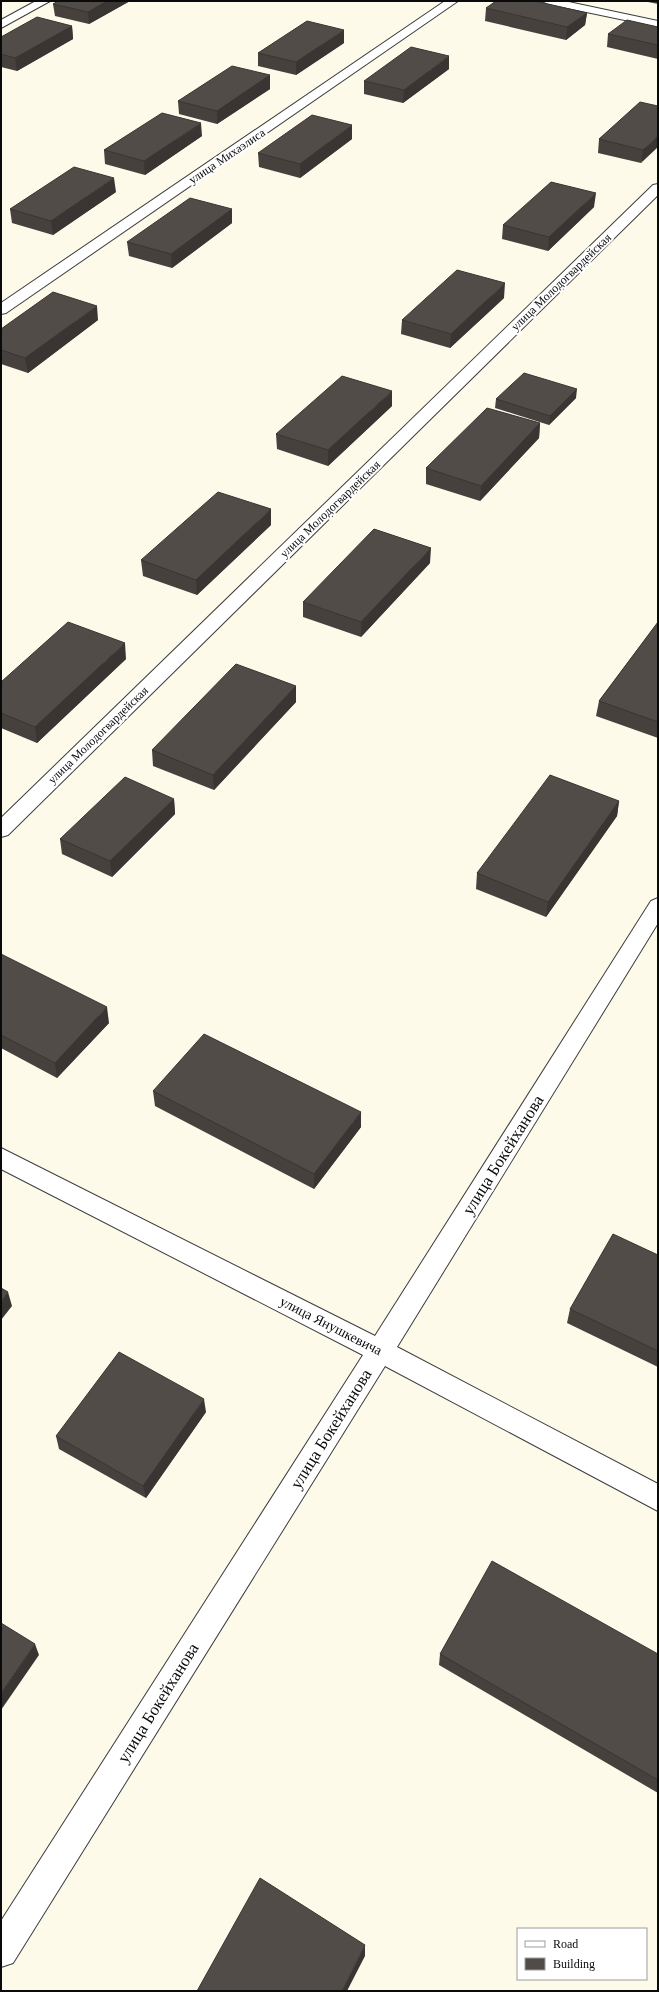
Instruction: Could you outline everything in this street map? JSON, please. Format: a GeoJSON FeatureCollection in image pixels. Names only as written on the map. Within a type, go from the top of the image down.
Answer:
{"type":"FeatureCollection","features":[{"type":"Feature","properties":{"kind":"street"},"geometry":{"type":"LineString","coordinates":[[1,25],[44,1]]}},
{"type":"Feature","properties":{"kind":"street","name":"улица Михаэлиса"},"geometry":{"type":"LineString","coordinates":[[1,310],[452,1]]}},
{"type":"Feature","properties":{"kind":"street"},"geometry":{"type":"LineString","coordinates":[[548,1],[658,24]]}},
{"type":"Feature","properties":{"kind":"street","name":"улица Молодогвардейская"},"geometry":{"type":"LineString","coordinates":[[1,830],[658,188]]}},
{"type":"Feature","properties":{"kind":"street","name":"улица Бокейханова"},"geometry":{"type":"LineString","coordinates":[[1,1951],[380,1351],[658,906]]}},
{"type":"Feature","properties":{"kind":"street","name":"улица Янушкевича"},"geometry":{"type":"LineString","coordinates":[[1,1158],[380,1351],[658,1498]]}},
{"type":"Feature","properties":{"kind":"building"},"geometry":{"type":"Polygon","coordinates":[[[58,1],[107,1],[88,12],[53,4],[58,1]]]}},
{"type":"Feature","properties":{"kind":"building"},"geometry":{"type":"Polygon","coordinates":[[[496,1],[535,1],[587,13],[567,27],[486,8],[496,1]]]}},
{"type":"Feature","properties":{"kind":"building"},"geometry":{"type":"Polygon","coordinates":[[[37,17],[72,26],[15,58],[1,54],[1,37],[37,17]]]}},
{"type":"Feature","properties":{"kind":"building"},"geometry":{"type":"Polygon","coordinates":[[[627,20],[658,27],[658,45],[608,34],[627,20]]]}},
{"type":"Feature","properties":{"kind":"building"},"geometry":{"type":"Polygon","coordinates":[[[307,21],[344,30],[296,62],[258,53],[307,21]]]}},
{"type":"Feature","properties":{"kind":"building"},"geometry":{"type":"Polygon","coordinates":[[[411,47],[449,56],[404,90],[364,81],[411,47]]]}},
{"type":"Feature","properties":{"kind":"building"},"geometry":{"type":"Polygon","coordinates":[[[232,66],[270,75],[217,111],[178,101],[232,66]]]}},
{"type":"Feature","properties":{"kind":"building"},"geometry":{"type":"Polygon","coordinates":[[[640,102],[658,106],[658,136],[643,150],[599,139],[640,102]]]}},
{"type":"Feature","properties":{"kind":"building"},"geometry":{"type":"Polygon","coordinates":[[[162,113],[201,123],[144,161],[104,150],[162,113]]]}},
{"type":"Feature","properties":{"kind":"building"},"geometry":{"type":"Polygon","coordinates":[[[312,115],[352,125],[300,164],[258,153],[312,115]]]}},
{"type":"Feature","properties":{"kind":"building"},"geometry":{"type":"Polygon","coordinates":[[[74,167],[114,178],[51,221],[10,209],[74,167]]]}},
{"type":"Feature","properties":{"kind":"building"},"geometry":{"type":"Polygon","coordinates":[[[551,182],[596,193],[549,237],[503,225],[551,182]]]}},
{"type":"Feature","properties":{"kind":"building"},"geometry":{"type":"Polygon","coordinates":[[[190,198],[232,209],[171,254],[127,242],[190,198]]]}},
{"type":"Feature","properties":{"kind":"building"},"geometry":{"type":"Polygon","coordinates":[[[457,270],[505,283],[451,334],[402,320],[457,270]]]}},
{"type":"Feature","properties":{"kind":"building"},"geometry":{"type":"Polygon","coordinates":[[[53,292],[97,306],[25,358],[1,350],[1,329],[53,292]]]}},
{"type":"Feature","properties":{"kind":"building"},"geometry":{"type":"Polygon","coordinates":[[[524,373],[577,389],[550,416],[496,399],[524,373]]]}},
{"type":"Feature","properties":{"kind":"building"},"geometry":{"type":"Polygon","coordinates":[[[342,376],[392,391],[328,450],[276,434],[342,376]]]}},
{"type":"Feature","properties":{"kind":"building"},"geometry":{"type":"Polygon","coordinates":[[[487,408],[540,423],[481,486],[426,468],[487,408]]]}},
{"type":"Feature","properties":{"kind":"building"},"geometry":{"type":"Polygon","coordinates":[[[218,492],[271,509],[196,580],[141,560],[218,492]]]}},
{"type":"Feature","properties":{"kind":"building"},"geometry":{"type":"Polygon","coordinates":[[[374,529],[431,548],[361,622],[303,602],[374,529]]]}},
{"type":"Feature","properties":{"kind":"building"},"geometry":{"type":"Polygon","coordinates":[[[68,622],[125,643],[35,727],[1,713],[1,682],[68,622]]]}},
{"type":"Feature","properties":{"kind":"building"},"geometry":{"type":"Polygon","coordinates":[[[658,622],[658,722],[599,701],[658,622]]]}},
{"type":"Feature","properties":{"kind":"building"},"geometry":{"type":"Polygon","coordinates":[[[236,664],[296,686],[213,775],[152,750],[236,664]]]}},
{"type":"Feature","properties":{"kind":"building"},"geometry":{"type":"Polygon","coordinates":[[[550,775],[619,801],[548,902],[477,873],[550,775]]]}},
{"type":"Feature","properties":{"kind":"building"},"geometry":{"type":"Polygon","coordinates":[[[125,777],[174,799],[110,861],[60,839],[125,777]]]}},
{"type":"Feature","properties":{"kind":"building"},"geometry":{"type":"Polygon","coordinates":[[[1,954],[107,1007],[55,1063],[1,1035],[1,954]]]}},
{"type":"Feature","properties":{"kind":"building"},"geometry":{"type":"Polygon","coordinates":[[[204,1034],[361,1112],[314,1174],[153,1091],[204,1034]]]}},
{"type":"Feature","properties":{"kind":"building"},"geometry":{"type":"Polygon","coordinates":[[[613,1234],[658,1255],[658,1351],[570,1309],[613,1234]]]}},
{"type":"Feature","properties":{"kind":"building"},"geometry":{"type":"Polygon","coordinates":[[[1,1288],[8,1292],[1,1302],[1,1288]]]}},
{"type":"Feature","properties":{"kind":"building"},"geometry":{"type":"Polygon","coordinates":[[[119,1352],[204,1399],[143,1486],[56,1436],[119,1352]]]}},
{"type":"Feature","properties":{"kind":"building"},"geometry":{"type":"Polygon","coordinates":[[[492,1561],[658,1654],[658,1780],[440,1654],[492,1561]]]}},
{"type":"Feature","properties":{"kind":"building"},"geometry":{"type":"Polygon","coordinates":[[[1,1623],[35,1644],[1,1693],[1,1623]]]}},
{"type":"Feature","properties":{"kind":"building"},"geometry":{"type":"Polygon","coordinates":[[[260,1878],[365,1945],[342,1991],[197,1991],[260,1878]]]}}]}
